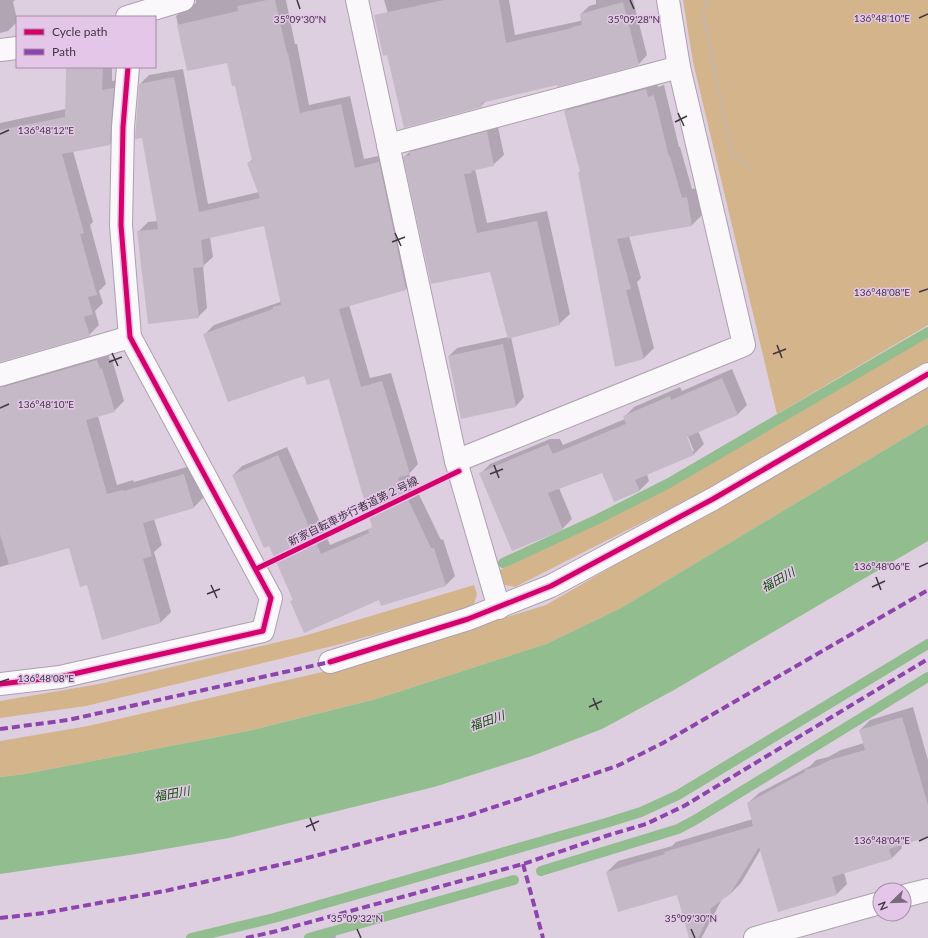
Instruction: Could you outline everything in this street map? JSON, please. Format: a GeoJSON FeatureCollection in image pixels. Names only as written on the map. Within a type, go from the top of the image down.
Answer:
{"type":"FeatureCollection","features":[{"type":"Feature","properties":{"kind":"street"},"geometry":{"type":"LineString","coordinates":[[129,12],[183,0]]}},
{"type":"Feature","properties":{"kind":"street"},"geometry":{"type":"LineString","coordinates":[[357,0],[458,466],[499,608]]}},
{"type":"Feature","properties":{"kind":"street"},"geometry":{"type":"LineString","coordinates":[[458,466],[744,345],[679,67],[668,0]]}},
{"type":"Feature","properties":{"kind":"street"},"geometry":{"type":"LineString","coordinates":[[0,50],[16,48]]}},
{"type":"Feature","properties":{"kind":"street"},"geometry":{"type":"LineString","coordinates":[[388,145],[679,67]]}},
{"type":"Feature","properties":{"kind":"street"},"geometry":{"type":"LineString","coordinates":[[0,684],[60,677],[263,631],[271,598],[130,337],[121,225],[123,127],[128,68]]}},
{"type":"Feature","properties":{"kind":"street"},"geometry":{"type":"LineString","coordinates":[[0,375],[130,337]]}},
{"type":"Feature","properties":{"kind":"street"},"geometry":{"type":"LineString","coordinates":[[330,662],[468,619],[499,608],[551,586],[713,499],[928,374]]}},
{"type":"Feature","properties":{"kind":"street"},"geometry":{"type":"LineString","coordinates":[[912,894],[928,890]]}},
{"type":"Feature","properties":{"kind":"street"},"geometry":{"type":"LineString","coordinates":[[755,938],[872,905]]}},
{"type":"Feature","properties":{"kind":"path"},"geometry":{"type":"LineString","coordinates":[[709,0],[703,13],[732,154],[751,168]]}},
{"type":"Feature","properties":{"kind":"shaded area"},"geometry":{"type":"Polygon","coordinates":[[[683,0],[928,0],[928,325],[777,414],[693,62],[683,0]]]}},
{"type":"Feature","properties":{"kind":"shaded area"},"geometry":{"type":"Polygon","coordinates":[[[928,336],[928,363],[732,477],[515,587],[505,585],[500,570],[670,487],[928,336]]]}},
{"type":"Feature","properties":{"kind":"shaded area"},"geometry":{"type":"Polygon","coordinates":[[[928,383],[928,424],[621,608],[546,644],[376,699],[248,731],[25,774],[0,777],[0,741],[88,726],[344,667],[546,605],[928,383]]]}},
{"type":"Feature","properties":{"kind":"shaded area"},"geometry":{"type":"Polygon","coordinates":[[[474,585],[477,594],[473,607],[337,645],[86,706],[0,718],[0,701],[99,684],[304,636],[474,585]]]}},
{"type":"Feature","properties":{"kind":"water","name":"福田川"},"geometry":{"type":"Polygon","coordinates":[[[928,424],[928,541],[674,690],[602,729],[532,756],[434,787],[229,838],[130,855],[0,874],[0,777],[25,774],[248,731],[376,699],[546,644],[621,608],[928,424]]]}},
{"type":"Feature","properties":{"kind":"building"},"geometry":{"type":"Polygon","coordinates":[[[267,0],[275,0],[288,53],[300,113],[341,104],[355,168],[379,162],[406,290],[339,309],[361,387],[382,381],[410,474],[398,478],[431,548],[434,548],[446,586],[381,606],[379,600],[304,633],[290,601],[293,600],[269,546],[264,548],[232,475],[278,455],[321,554],[369,533],[368,530],[372,527],[329,379],[307,385],[304,376],[228,402],[203,334],[281,305],[264,226],[201,240],[204,267],[193,268],[199,318],[148,324],[137,231],[158,229],[142,138],[135,139],[139,84],[174,77],[199,212],[260,198],[247,163],[252,161],[235,86],[232,86],[227,63],[187,71],[177,25],[238,11],[237,6],[267,0]]]}},
{"type":"Feature","properties":{"kind":"building"},"geometry":{"type":"Polygon","coordinates":[[[444,0],[499,0],[506,43],[582,25],[580,14],[623,2],[639,65],[558,87],[557,85],[481,103],[482,107],[404,128],[387,55],[383,56],[374,15],[444,0]]]}},
{"type":"Feature","properties":{"kind":"building"},"geometry":{"type":"Polygon","coordinates":[[[66,68],[103,68],[102,90],[114,88],[110,145],[62,154],[84,233],[80,234],[97,295],[88,297],[93,314],[84,317],[90,336],[0,362],[0,130],[65,117],[66,68]]]}},
{"type":"Feature","properties":{"kind":"building"},"geometry":{"type":"Polygon","coordinates":[[[646,89],[648,97],[654,95],[669,157],[670,156],[682,198],[687,197],[692,226],[617,239],[631,289],[626,290],[644,359],[615,367],[578,172],[580,172],[564,111],[646,89]]]}},
{"type":"Feature","properties":{"kind":"building"},"geometry":{"type":"Polygon","coordinates":[[[487,131],[494,166],[464,174],[477,233],[537,221],[560,325],[508,339],[490,272],[431,284],[403,157],[410,155],[409,152],[487,131]]]}},
{"type":"Feature","properties":{"kind":"building"},"geometry":{"type":"Polygon","coordinates":[[[503,344],[516,407],[461,419],[448,356],[503,344]]]}},
{"type":"Feature","properties":{"kind":"building"},"geometry":{"type":"Polygon","coordinates":[[[97,360],[100,369],[102,368],[115,412],[86,420],[107,494],[124,491],[184,474],[194,508],[143,523],[152,556],[143,559],[161,623],[102,640],[87,585],[80,587],[69,548],[9,565],[0,534],[0,387],[97,360]]]}},
{"type":"Feature","properties":{"kind":"building"},"geometry":{"type":"Polygon","coordinates":[[[722,378],[738,415],[687,437],[694,455],[635,480],[640,491],[614,502],[602,473],[548,493],[563,530],[512,551],[479,473],[548,444],[553,454],[626,424],[623,416],[670,396],[671,400],[722,378]]]}},
{"type":"Feature","properties":{"kind":"building"},"geometry":{"type":"Polygon","coordinates":[[[902,717],[928,805],[928,837],[889,849],[892,859],[832,877],[837,895],[778,912],[759,847],[730,894],[710,909],[711,912],[698,938],[689,938],[677,895],[618,912],[606,872],[665,854],[664,852],[753,826],[747,803],[805,772],[804,770],[816,767],[830,760],[865,750],[859,730],[902,717]]]}},
{"type":"Feature","properties":{"kind":"waterway"},"geometry":{"type":"LineString","coordinates":[[503,563],[598,519],[669,483],[928,332]]}},
{"type":"Feature","properties":{"kind":"waterway"},"geometry":{"type":"LineString","coordinates":[[191,938],[274,918],[641,812],[678,795],[928,644]]}},
{"type":"Feature","properties":{"kind":"waterway"},"geometry":{"type":"LineString","coordinates":[[541,871],[678,829],[928,677]]}},
{"type":"Feature","properties":{"kind":"waterway"},"geometry":{"type":"LineString","coordinates":[[309,938],[514,880]]}},
{"type":"Feature","properties":{"kind":"marked path"},"geometry":{"type":"LineString","coordinates":[[0,918],[44,913],[165,891],[292,862],[470,815],[617,766],[663,743],[928,590]]}},
{"type":"Feature","properties":{"kind":"marked path"},"geometry":{"type":"LineString","coordinates":[[246,938],[277,931],[523,864],[646,824],[684,806],[928,659]]}},
{"type":"Feature","properties":{"kind":"marked path"},"geometry":{"type":"LineString","coordinates":[[0,729],[68,720],[330,662]]}},
{"type":"Feature","properties":{"kind":"marked path"},"geometry":{"type":"LineString","coordinates":[[523,864],[543,938]]}},
{"type":"Feature","properties":{"kind":"cycle path"},"geometry":{"type":"LineString","coordinates":[[0,684],[60,677],[263,631],[271,598],[130,337],[121,225],[123,127],[128,68]]}},
{"type":"Feature","properties":{"kind":"cycle path"},"geometry":{"type":"LineString","coordinates":[[330,662],[468,619],[551,586],[713,499],[928,374]]}},
{"type":"Feature","properties":{"kind":"cycle path","name":"新家自転車歩行者道第２号線"},"geometry":{"type":"LineString","coordinates":[[256,569],[459,471]]}}]}
